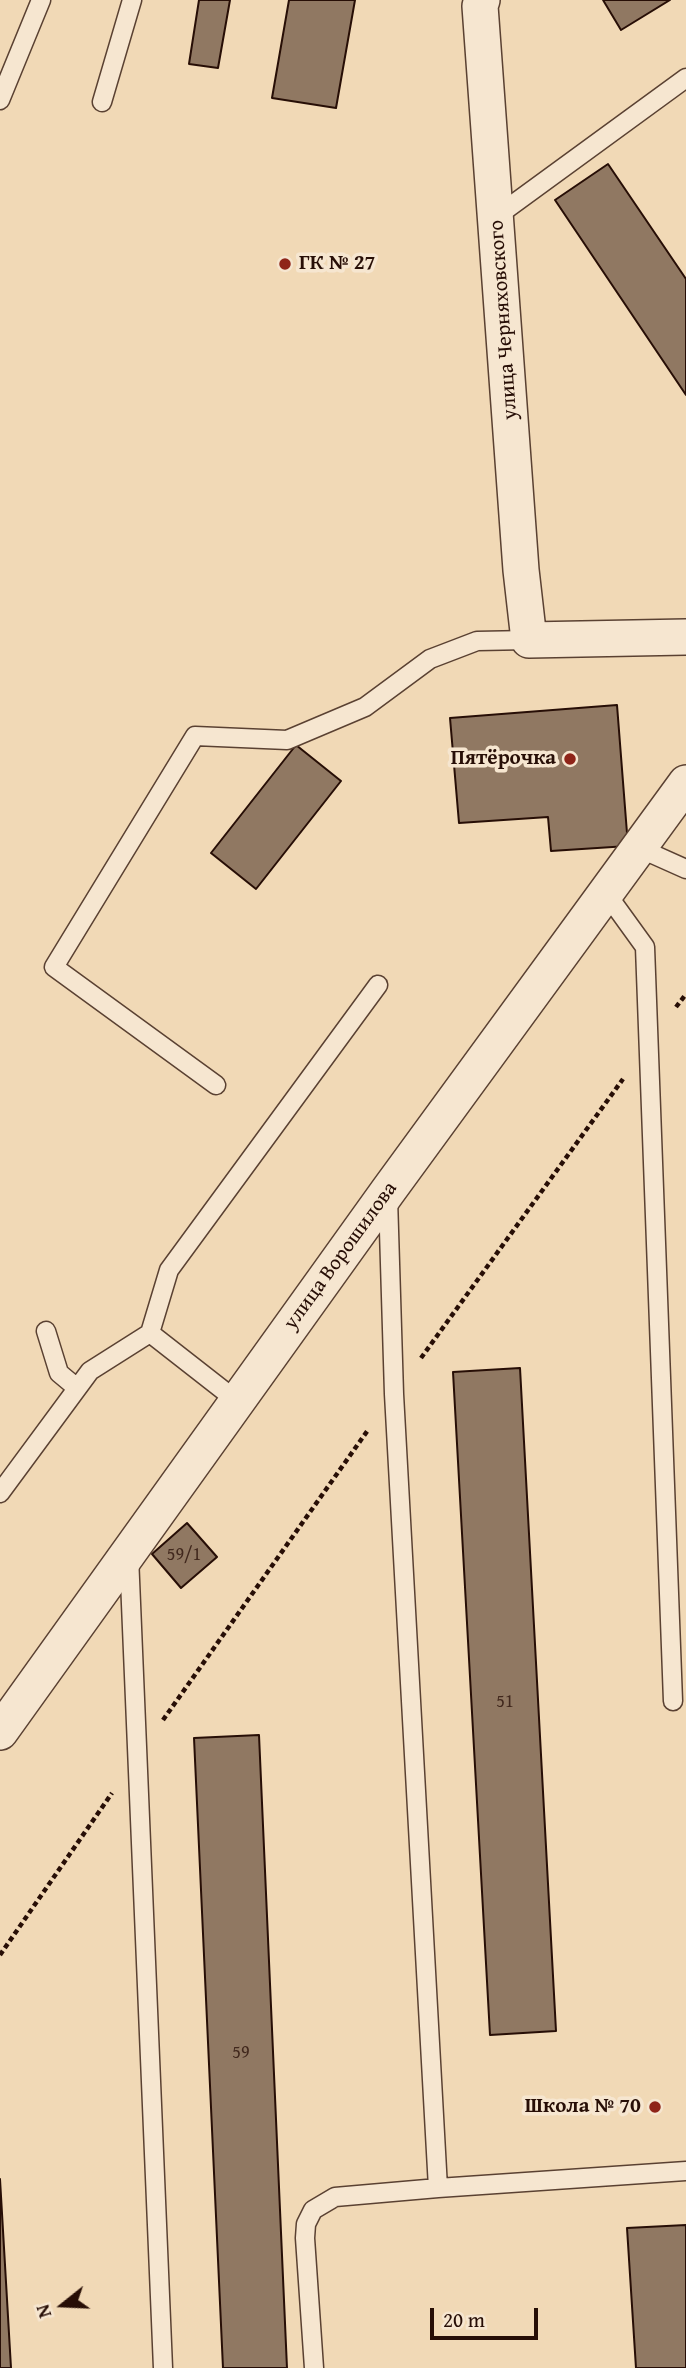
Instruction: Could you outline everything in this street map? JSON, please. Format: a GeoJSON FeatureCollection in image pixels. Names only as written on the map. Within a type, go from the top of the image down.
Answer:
{"type":"FeatureCollection","features":[{"type":"Feature","properties":{"kind":"street","name":"улица Черняховского"},"geometry":{"type":"LineString","coordinates":[[482,0],[480,6],[521,570],[529,640]]}},
{"type":"Feature","properties":{"kind":"street"},"geometry":{"type":"LineString","coordinates":[[529,640],[686,637]]}},
{"type":"Feature","properties":{"kind":"street","name":"улица Ворошилова"},"geometry":{"type":"LineString","coordinates":[[0,1732],[388,1191],[686,783]]}},
{"type":"Feature","properties":{"kind":"lane"},"geometry":{"type":"LineString","coordinates":[[0,100],[41,0]]}},
{"type":"Feature","properties":{"kind":"lane"},"geometry":{"type":"LineString","coordinates":[[102,102],[132,0]]}},
{"type":"Feature","properties":{"kind":"lane"},"geometry":{"type":"LineString","coordinates":[[497,216],[686,78]]}},
{"type":"Feature","properties":{"kind":"lane"},"geometry":{"type":"LineString","coordinates":[[216,1085],[54,967],[195,736],[287,740],[365,707],[430,659],[477,641],[529,640]]}},
{"type":"Feature","properties":{"kind":"lane"},"geometry":{"type":"LineString","coordinates":[[639,848],[686,869]]}},
{"type":"Feature","properties":{"kind":"lane"},"geometry":{"type":"LineString","coordinates":[[606,893],[645,947],[673,1701]]}},
{"type":"Feature","properties":{"kind":"lane"},"geometry":{"type":"LineString","coordinates":[[0,1493],[90,1371],[150,1333],[169,1270],[378,985]]}},
{"type":"Feature","properties":{"kind":"lane"},"geometry":{"type":"LineString","coordinates":[[388,1191],[394,1394],[438,2188]]}},
{"type":"Feature","properties":{"kind":"lane"},"geometry":{"type":"LineString","coordinates":[[46,1331],[59,1373],[77,1388]]}},
{"type":"Feature","properties":{"kind":"lane"},"geometry":{"type":"LineString","coordinates":[[150,1333],[237,1401]]}},
{"type":"Feature","properties":{"kind":"lane"},"geometry":{"type":"LineString","coordinates":[[129,1553],[163,2368]]}},
{"type":"Feature","properties":{"kind":"lane"},"geometry":{"type":"LineString","coordinates":[[314,2368],[306,2224],[313,2210],[335,2197],[686,2171]]}},
{"type":"Feature","properties":{"kind":"path"},"geometry":{"type":"LineString","coordinates":[[0,1955],[394,1394],[686,994]]}},
{"type":"Feature","properties":{"kind":"building"},"geometry":{"type":"Polygon","coordinates":[[[199,0],[230,0],[218,68],[189,64],[199,0]]]}},
{"type":"Feature","properties":{"kind":"building"},"geometry":{"type":"Polygon","coordinates":[[[289,0],[355,0],[336,108],[272,98],[289,0]]]}},
{"type":"Feature","properties":{"kind":"building"},"geometry":{"type":"Polygon","coordinates":[[[603,0],[670,0],[621,30],[603,0]]]}},
{"type":"Feature","properties":{"kind":"building"},"geometry":{"type":"Polygon","coordinates":[[[608,164],[686,279],[686,395],[555,200],[608,164]]]}},
{"type":"Feature","properties":{"kind":"building"},"geometry":{"type":"Polygon","coordinates":[[[617,705],[628,846],[551,851],[548,817],[459,823],[450,718],[617,705]]]}},
{"type":"Feature","properties":{"kind":"building"},"geometry":{"type":"Polygon","coordinates":[[[296,745],[341,781],[256,889],[211,853],[296,745]]]}},
{"type":"Feature","properties":{"kind":"building"},"geometry":{"type":"Polygon","coordinates":[[[520,1368],[556,2031],[490,2035],[453,1372],[520,1368]]]}},
{"type":"Feature","properties":{"kind":"building"},"geometry":{"type":"Polygon","coordinates":[[[187,1523],[217,1557],[181,1588],[152,1554],[187,1523]]]}},
{"type":"Feature","properties":{"kind":"building"},"geometry":{"type":"Polygon","coordinates":[[[259,1735],[287,2368],[223,2368],[194,1738],[259,1735]]]}},
{"type":"Feature","properties":{"kind":"building"},"geometry":{"type":"Polygon","coordinates":[[[0,2179],[11,2368],[0,2368],[0,2179]]]}},
{"type":"Feature","properties":{"kind":"building"},"geometry":{"type":"Polygon","coordinates":[[[686,2225],[686,2368],[636,2368],[627,2228],[686,2225]]]}},
{"type":"Feature","properties":{"kind":"place","name":"ГК № 27"},"geometry":{"type":"Point","coordinates":[285,264]}},
{"type":"Feature","properties":{"kind":"place","name":"Пятёрочка"},"geometry":{"type":"Point","coordinates":[570,759]}},
{"type":"Feature","properties":{"kind":"place","name":"Школа № 70"},"geometry":{"type":"Point","coordinates":[655,2107]}}]}
